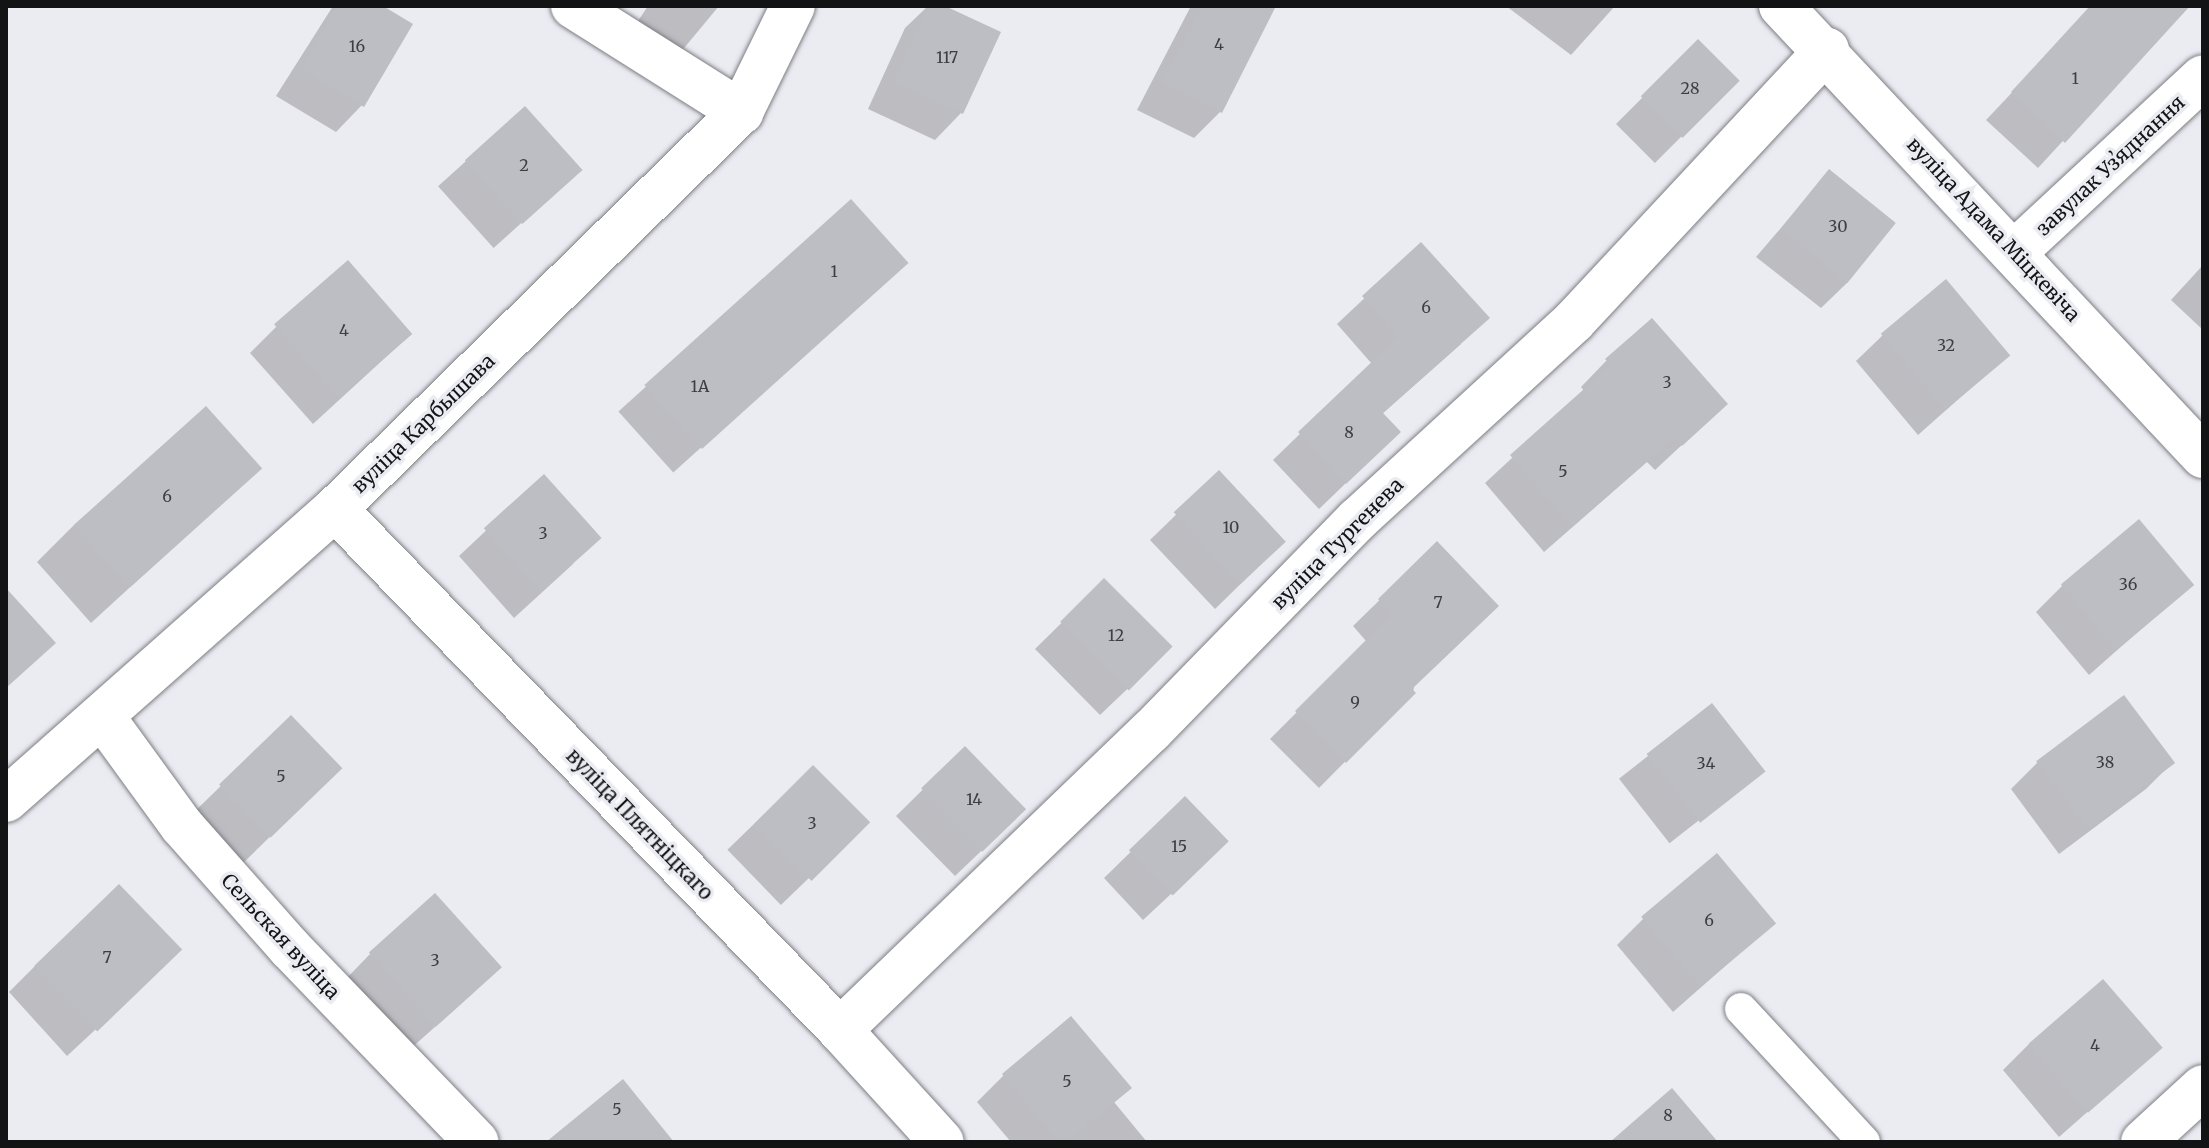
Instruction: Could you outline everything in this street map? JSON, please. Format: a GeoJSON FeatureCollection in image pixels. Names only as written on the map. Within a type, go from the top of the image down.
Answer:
{"type":"FeatureCollection","features":[{"type":"Feature","properties":{"kind":"street"},"geometry":{"type":"LineString","coordinates":[[573,6],[741,112]]}},
{"type":"Feature","properties":{"kind":"street","name":"вуліца Карбышава"},"geometry":{"type":"LineString","coordinates":[[6,800],[335,509],[741,112],[793,6]]}},
{"type":"Feature","properties":{"kind":"street","name":"вуліца Адама Міцкевіча"},"geometry":{"type":"LineString","coordinates":[[1781,6],[1827,50],[2016,251],[2203,456]]}},
{"type":"Feature","properties":{"kind":"street","name":"вуліца Тургенева"},"geometry":{"type":"LineString","coordinates":[[840,1030],[1151,731],[1357,520],[1574,321],[1827,50]]}},
{"type":"Feature","properties":{"kind":"street","name":"завулак Узʼяднання"},"geometry":{"type":"LineString","coordinates":[[2016,251],[2203,77]]}},
{"type":"Feature","properties":{"kind":"street","name":"вуліца Плятніцкаго"},"geometry":{"type":"LineString","coordinates":[[335,509],[840,1030],[942,1142]]}},
{"type":"Feature","properties":{"kind":"street","name":"Сельская вуліца"},"geometry":{"type":"LineString","coordinates":[[102,716],[182,826],[290,948],[477,1142]]}},
{"type":"Feature","properties":{"kind":"street"},"geometry":{"type":"LineString","coordinates":[[2143,1142],[2203,1087]]}},
{"type":"Feature","properties":{"kind":"lane"},"geometry":{"type":"LineString","coordinates":[[1741,1009],[1864,1142]]}},
{"type":"Feature","properties":{"kind":"building"},"geometry":{"type":"Polygon","coordinates":[[[338,6],[383,6],[413,24],[364,107],[301,69],[338,6]]]}},
{"type":"Feature","properties":{"kind":"building"},"geometry":{"type":"Polygon","coordinates":[[[929,6],[945,6],[1001,32],[963,114],[893,82],[929,6]]]}},
{"type":"Feature","properties":{"kind":"building"},"geometry":{"type":"Polygon","coordinates":[[[1202,6],[1276,6],[1222,113],[1162,83],[1202,6]]]}},
{"type":"Feature","properties":{"kind":"building"},"geometry":{"type":"Polygon","coordinates":[[[2090,6],[2190,6],[2065,143],[2011,92],[2090,6]]]}},
{"type":"Feature","properties":{"kind":"building"},"geometry":{"type":"Polygon","coordinates":[[[1698,39],[1740,81],[1682,138],[1641,96],[1698,39]]]}},
{"type":"Feature","properties":{"kind":"building"},"geometry":{"type":"Polygon","coordinates":[[[525,106],[583,170],[522,224],[465,160],[525,106]]]}},
{"type":"Feature","properties":{"kind":"building"},"geometry":{"type":"Polygon","coordinates":[[[1829,169],[1896,223],[1847,283],[1781,229],[1829,169]]]}},
{"type":"Feature","properties":{"kind":"building"},"geometry":{"type":"Polygon","coordinates":[[[851,199],[909,263],[702,449],[644,385],[851,199]]]}},
{"type":"Feature","properties":{"kind":"building"},"geometry":{"type":"Polygon","coordinates":[[[1421,242],[1490,318],[1383,413],[1401,432],[1346,484],[1298,432],[1398,337],[1362,296],[1421,242]]]}},
{"type":"Feature","properties":{"kind":"building"},"geometry":{"type":"Polygon","coordinates":[[[348,260],[412,334],[338,398],[274,324],[348,260]]]}},
{"type":"Feature","properties":{"kind":"building"},"geometry":{"type":"Polygon","coordinates":[[[1946,279],[2010,356],[1945,410],[1881,334],[1946,279]]]}},
{"type":"Feature","properties":{"kind":"building"},"geometry":{"type":"Polygon","coordinates":[[[1652,318],[1728,404],[1682,446],[1675,437],[1572,527],[1510,455],[1611,365],[1605,359],[1652,318]]]}},
{"type":"Feature","properties":{"kind":"building"},"geometry":{"type":"Polygon","coordinates":[[[206,406],[262,468],[130,588],[74,525],[206,406]]]}},
{"type":"Feature","properties":{"kind":"building"},"geometry":{"type":"Polygon","coordinates":[[[1219,470],[1286,542],[1240,584],[1174,512],[1219,470]]]}},
{"type":"Feature","properties":{"kind":"building"},"geometry":{"type":"Polygon","coordinates":[[[544,474],[602,538],[541,592],[484,528],[544,474]]]}},
{"type":"Feature","properties":{"kind":"building"},"geometry":{"type":"Polygon","coordinates":[[[2139,519],[2194,585],[2116,650],[2061,585],[2139,519]]]}},
{"type":"Feature","properties":{"kind":"building"},"geometry":{"type":"Polygon","coordinates":[[[1437,541],[1499,606],[1412,689],[1416,693],[1346,763],[1295,711],[1392,614],[1378,599],[1437,541]]]}},
{"type":"Feature","properties":{"kind":"building"},"geometry":{"type":"Polygon","coordinates":[[[1104,578],[1173,647],[1129,690],[1060,622],[1104,578]]]}},
{"type":"Feature","properties":{"kind":"building"},"geometry":{"type":"Polygon","coordinates":[[[6,588],[56,643],[6,688],[6,588]]]}},
{"type":"Feature","properties":{"kind":"building"},"geometry":{"type":"Polygon","coordinates":[[[2124,695],[2175,763],[2087,829],[2036,761],[2124,695]]]}},
{"type":"Feature","properties":{"kind":"building"},"geometry":{"type":"Polygon","coordinates":[[[1712,703],[1766,772],[1700,823],[1647,754],[1712,703]]]}},
{"type":"Feature","properties":{"kind":"building"},"geometry":{"type":"Polygon","coordinates":[[[291,715],[342,768],[270,838],[219,784],[291,715]]]}},
{"type":"Feature","properties":{"kind":"building"},"geometry":{"type":"Polygon","coordinates":[[[965,746],[1026,809],[982,852],[921,788],[965,746]]]}},
{"type":"Feature","properties":{"kind":"building"},"geometry":{"type":"Polygon","coordinates":[[[813,765],[870,822],[812,881],[754,824],[813,765]]]}},
{"type":"Feature","properties":{"kind":"building"},"geometry":{"type":"Polygon","coordinates":[[[1185,796],[1229,841],[1173,896],[1129,850],[1185,796]]]}},
{"type":"Feature","properties":{"kind":"building"},"geometry":{"type":"Polygon","coordinates":[[[1717,853],[1776,923],[1700,987],[1641,917],[1717,853]]]}},
{"type":"Feature","properties":{"kind":"building"},"geometry":{"type":"Polygon","coordinates":[[[119,884],[182,949],[97,1031],[34,966],[119,884]]]}},
{"type":"Feature","properties":{"kind":"building"},"geometry":{"type":"Polygon","coordinates":[[[435,893],[502,967],[436,1027],[369,953],[435,893]]]}},
{"type":"Feature","properties":{"kind":"building"},"geometry":{"type":"Polygon","coordinates":[[[2103,979],[2163,1048],[2088,1113],[2028,1044],[2103,979]]]}},
{"type":"Feature","properties":{"kind":"building"},"geometry":{"type":"Polygon","coordinates":[[[1071,1016],[1132,1088],[1066,1142],[1059,1142],[1002,1074],[1071,1016]]]}},
{"type":"Feature","properties":{"kind":"building"},"geometry":{"type":"Polygon","coordinates":[[[623,1079],[674,1142],[546,1142],[623,1079]]]}},
{"type":"Feature","properties":{"kind":"building"},"geometry":{"type":"Polygon","coordinates":[[[1672,1088],[1718,1142],[1610,1142],[1672,1088]]]}}]}
